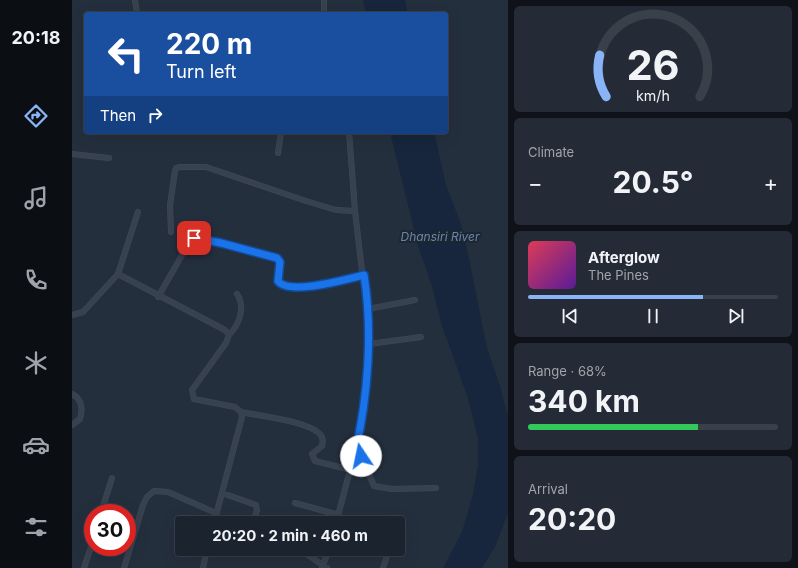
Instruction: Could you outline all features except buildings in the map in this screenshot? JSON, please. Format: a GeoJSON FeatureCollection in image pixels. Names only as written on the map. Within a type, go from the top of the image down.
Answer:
{"type":"FeatureCollection","features":[{"type":"Feature","properties":{"kind":"street"},"geometry":{"type":"LineString","coordinates":[[135,0],[137,12]]}},
{"type":"Feature","properties":{"kind":"street"},"geometry":{"type":"LineString","coordinates":[[324,0],[324,12]]}},
{"type":"Feature","properties":{"kind":"street"},"geometry":{"type":"LineString","coordinates":[[278,153],[281,134]]}},
{"type":"Feature","properties":{"kind":"street"},"geometry":{"type":"LineString","coordinates":[[295,503],[339,515],[355,453],[365,385],[369,344],[368,308],[355,211],[349,134]]}},
{"type":"Feature","properties":{"kind":"street"},"geometry":{"type":"LineString","coordinates":[[72,154],[109,158]]}},
{"type":"Feature","properties":{"kind":"street"},"geometry":{"type":"LineString","coordinates":[[171,232],[170,205],[176,168],[181,167],[206,167],[336,210],[355,211]]}},
{"type":"Feature","properties":{"kind":"street"},"geometry":{"type":"LineString","coordinates":[[72,315],[83,312],[118,274],[138,212]]}},
{"type":"Feature","properties":{"kind":"street"},"geometry":{"type":"LineString","coordinates":[[158,297],[189,243],[194,238],[221,243],[277,258],[280,262],[278,281],[281,285],[299,288],[364,275]]}},
{"type":"Feature","properties":{"kind":"street"},"geometry":{"type":"LineString","coordinates":[[118,274],[158,297],[225,330],[229,335]]}},
{"type":"Feature","properties":{"kind":"street"},"geometry":{"type":"LineString","coordinates":[[237,294],[242,303],[237,326],[229,335],[226,343],[194,387],[192,394],[194,399],[235,407],[241,412],[296,423],[310,428],[320,434],[322,439],[322,446],[312,454],[315,461],[351,470]]}},
{"type":"Feature","properties":{"kind":"street"},"geometry":{"type":"LineString","coordinates":[[368,308],[415,300]]}},
{"type":"Feature","properties":{"kind":"street"},"geometry":{"type":"LineString","coordinates":[[369,344],[421,337]]}},
{"type":"Feature","properties":{"kind":"street"},"geometry":{"type":"LineString","coordinates":[[72,394],[78,399],[82,410],[78,423],[72,425]]}},
{"type":"Feature","properties":{"kind":"street"},"geometry":{"type":"LineString","coordinates":[[215,516],[241,412]]}},
{"type":"Feature","properties":{"kind":"street"},"geometry":{"type":"LineString","coordinates":[[355,453],[362,458],[374,486],[392,489],[436,488]]}},
{"type":"Feature","properties":{"kind":"street"},"geometry":{"type":"LineString","coordinates":[[104,504],[112,478]]}},
{"type":"Feature","properties":{"kind":"street"},"geometry":{"type":"LineString","coordinates":[[124,568],[143,505],[154,491],[168,492],[216,513]]}},
{"type":"Feature","properties":{"kind":"street"},"geometry":{"type":"LineString","coordinates":[[222,493],[256,505],[257,510],[255,516]]}},
{"type":"Feature","properties":{"kind":"street"},"geometry":{"type":"LineString","coordinates":[[84,568],[88,556]]}},
{"type":"Feature","properties":{"kind":"street"},"geometry":{"type":"LineString","coordinates":[[202,568],[205,556]]}},
{"type":"Feature","properties":{"kind":"street"},"geometry":{"type":"LineString","coordinates":[[308,556],[324,567],[327,556]]}},
{"type":"Feature","properties":{"kind":"street"},"geometry":{"type":"LineString","coordinates":[[383,568],[387,556]]}},
{"type":"Feature","properties":{"kind":"water"},"geometry":{"type":"Polygon","coordinates":[[[363,0],[405,0],[408,12],[366,12],[363,0]]]}},
{"type":"Feature","properties":{"kind":"water","name":"Dhansiri River"},"geometry":{"type":"Polygon","coordinates":[[[390,134],[434,134],[446,185],[461,224],[487,348],[500,386],[508,416],[508,513],[495,547],[482,568],[443,568],[462,532],[473,494],[478,465],[478,438],[468,398],[442,326],[431,283],[418,246],[390,134]]]}},
{"type":"Feature","properties":{"kind":"route"},"geometry":{"type":"LineString","coordinates":[[194,238],[221,243],[277,258],[280,260],[277,279],[279,283],[281,285],[294,288],[312,286],[364,275],[370,331],[367,374],[355,453],[361,456]]}}]}
